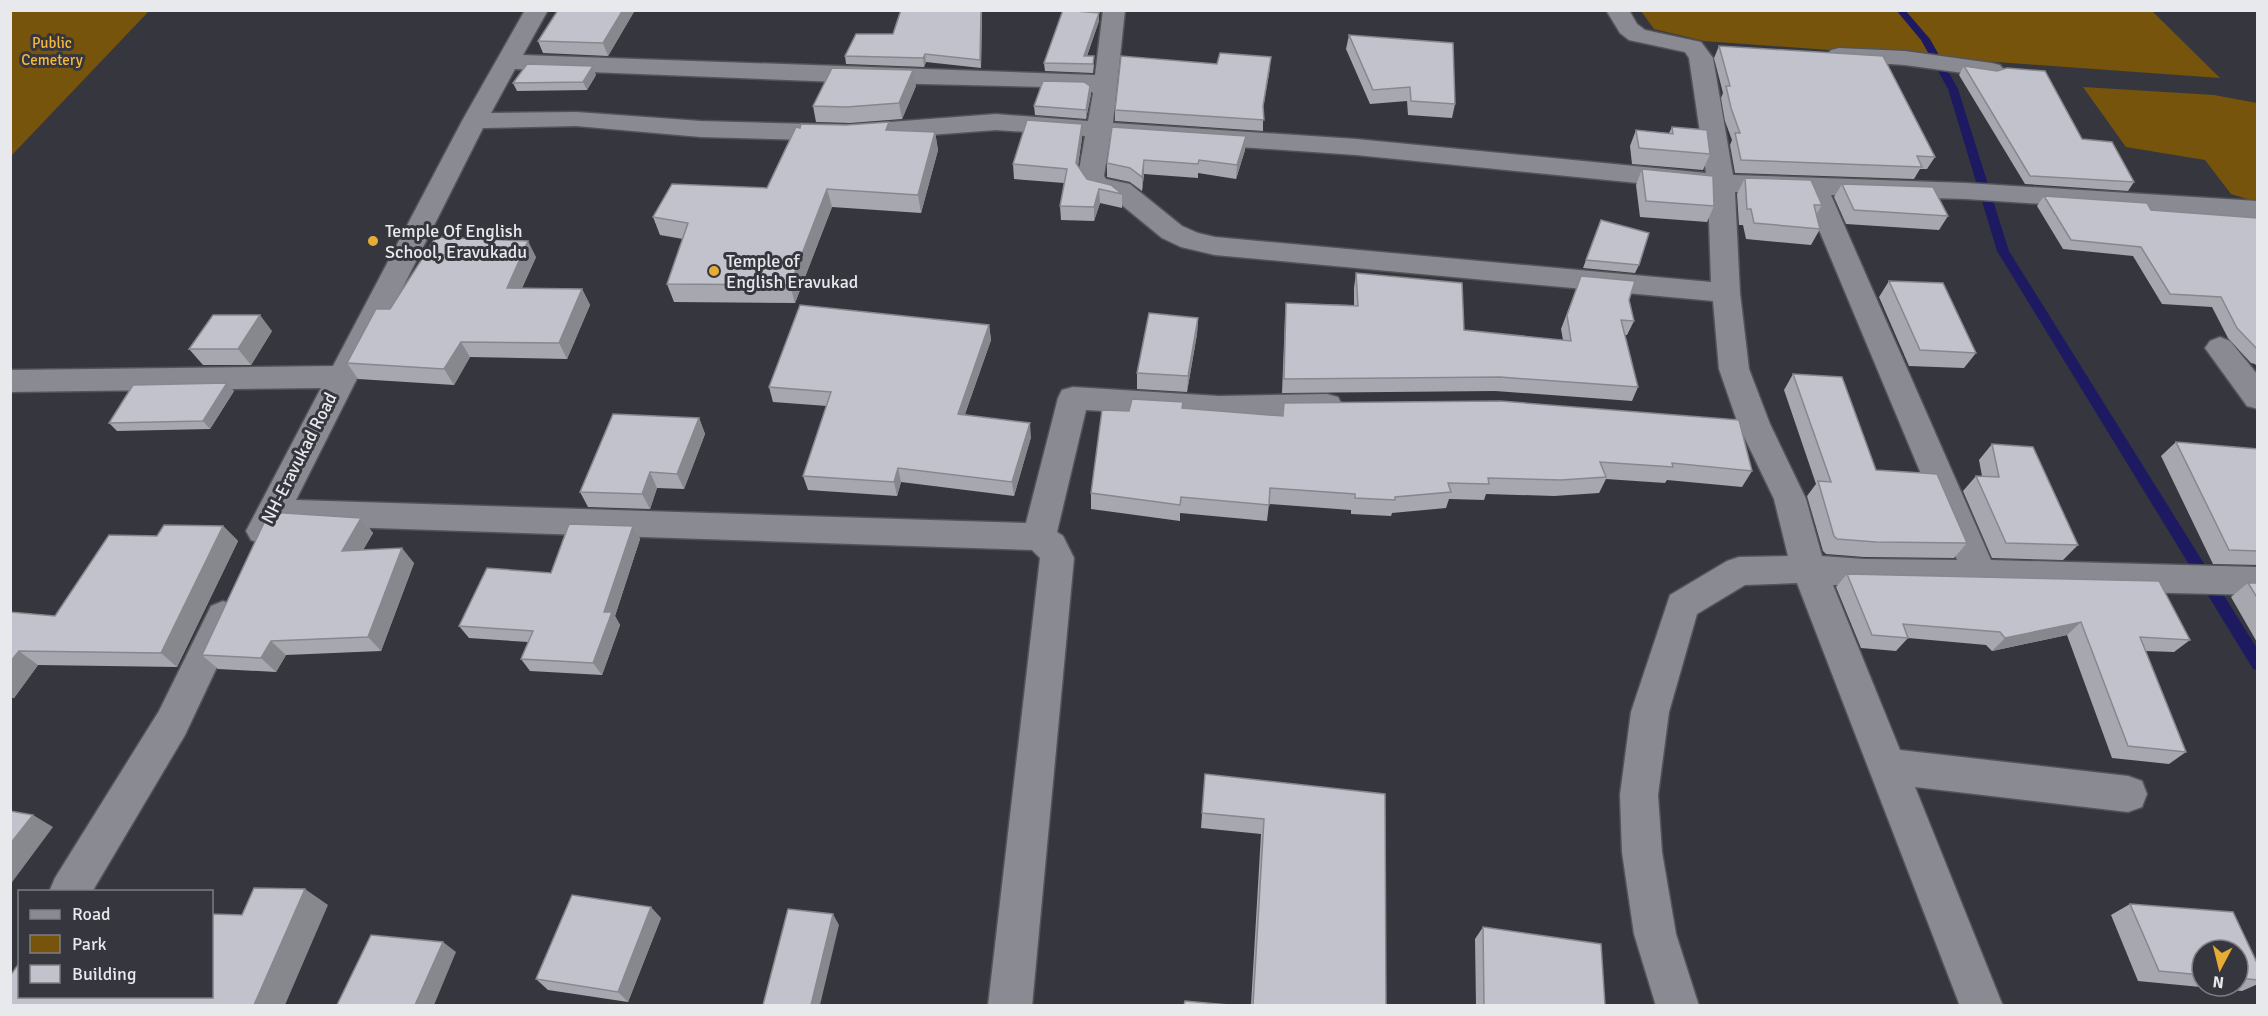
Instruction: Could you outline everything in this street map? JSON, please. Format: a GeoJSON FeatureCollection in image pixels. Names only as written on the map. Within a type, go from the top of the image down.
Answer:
{"type":"FeatureCollection","features":[{"type":"Feature","properties":{"kind":"street"},"geometry":{"type":"LineString","coordinates":[[340,377],[474,122],[537,10]]}},
{"type":"Feature","properties":{"kind":"street"},"geometry":{"type":"LineString","coordinates":[[1114,10],[1106,90],[1091,176],[1097,185],[1121,190],[1172,232],[1191,241],[1215,246],[1726,293]]}},
{"type":"Feature","properties":{"kind":"street"},"geometry":{"type":"LineString","coordinates":[[1617,10],[1628,28],[1637,35],[1705,47],[1701,58],[1721,183],[1726,293],[1734,369],[1755,424],[1790,499],[1809,569],[1982,1005]]}},
{"type":"Feature","properties":{"kind":"street"},"geometry":{"type":"LineString","coordinates":[[1823,54],[1926,61],[1983,69]]}},
{"type":"Feature","properties":{"kind":"street"},"geometry":{"type":"LineString","coordinates":[[508,62],[838,75],[1090,81],[1106,90]]}},
{"type":"Feature","properties":{"kind":"street"},"geometry":{"type":"LineString","coordinates":[[474,122],[576,119],[701,129],[850,133],[996,122],[1356,147],[1721,183],[1966,191],[2254,208]]}},
{"type":"Feature","properties":{"kind":"street"},"geometry":{"type":"LineString","coordinates":[[1814,186],[1980,574]]}},
{"type":"Feature","properties":{"kind":"street"},"geometry":{"type":"LineString","coordinates":[[2220,348],[2258,398]]}},
{"type":"Feature","properties":{"kind":"street","name":"NH-Eravukad Road"},"geometry":{"type":"LineString","coordinates":[[10,381],[340,377],[251,554]]}},
{"type":"Feature","properties":{"kind":"street"},"geometry":{"type":"LineString","coordinates":[[1039,537],[1073,398],[1219,407],[1351,405]]}},
{"type":"Feature","properties":{"kind":"street"},"geometry":{"type":"LineString","coordinates":[[1719,421],[1755,424]]}},
{"type":"Feature","properties":{"kind":"street"},"geometry":{"type":"LineString","coordinates":[[271,512],[1039,537],[1050,546],[1057,558],[1010,1005]]}},
{"type":"Feature","properties":{"kind":"street"},"geometry":{"type":"LineString","coordinates":[[1678,1005],[1655,934],[1642,852],[1639,795],[1650,712],[1682,605],[1739,571],[1809,569],[1864,573],[2248,581]]}},
{"type":"Feature","properties":{"kind":"street"},"geometry":{"type":"LineString","coordinates":[[70,890],[172,723],[237,586]]}},
{"type":"Feature","properties":{"kind":"street"},"geometry":{"type":"LineString","coordinates":[[1888,766],[2128,794]]}},
{"type":"Feature","properties":{"kind":"green space","name":"Public Cemetery"},"geometry":{"type":"Polygon","coordinates":[[[10,11],[149,11],[11,156],[10,11]]]}},
{"type":"Feature","properties":{"kind":"green space"},"geometry":{"type":"Polygon","coordinates":[[[1641,11],[2152,11],[2220,78],[1704,41],[1654,29],[1641,11]]]}},
{"type":"Feature","properties":{"kind":"green space"},"geometry":{"type":"Polygon","coordinates":[[[2083,87],[2214,95],[2257,103],[2257,202],[2231,194],[2205,160],[2126,147],[2083,87]]]}},
{"type":"Feature","properties":{"kind":"building"},"geometry":{"type":"Polygon","coordinates":[[[558,10],[623,10],[603,43],[538,41],[558,10]]]}},
{"type":"Feature","properties":{"kind":"building"},"geometry":{"type":"Polygon","coordinates":[[[901,10],[981,10],[980,60],[925,54],[923,58],[845,56],[856,34],[893,34],[901,10]]]}},
{"type":"Feature","properties":{"kind":"building"},"geometry":{"type":"Polygon","coordinates":[[[1063,10],[1099,13],[1084,56],[1094,56],[1093,64],[1044,63],[1063,10]]]}},
{"type":"Feature","properties":{"kind":"building"},"geometry":{"type":"Polygon","coordinates":[[[1349,35],[1453,43],[1455,104],[1411,101],[1410,87],[1373,90],[1349,35]]]}},
{"type":"Feature","properties":{"kind":"building"},"geometry":{"type":"Polygon","coordinates":[[[1719,46],[1883,56],[1935,157],[1917,156],[1922,167],[1741,160],[1735,133],[1740,133],[1731,108],[1726,86],[1730,86],[1719,46]]]}},
{"type":"Feature","properties":{"kind":"building"},"geometry":{"type":"Polygon","coordinates":[[[1220,53],[1271,57],[1263,106],[1264,120],[1115,110],[1121,56],[1217,64],[1220,53]]]}},
{"type":"Feature","properties":{"kind":"building"},"geometry":{"type":"Polygon","coordinates":[[[527,64],[593,66],[583,82],[513,83],[527,64]]]}},
{"type":"Feature","properties":{"kind":"building"},"geometry":{"type":"Polygon","coordinates":[[[1964,66],[1997,71],[2007,68],[2045,71],[2082,139],[2112,142],[2134,182],[2030,176],[1964,66]]]}},
{"type":"Feature","properties":{"kind":"building"},"geometry":{"type":"Polygon","coordinates":[[[832,68],[913,70],[899,103],[847,107],[813,106],[832,68]]]}},
{"type":"Feature","properties":{"kind":"building"},"geometry":{"type":"Polygon","coordinates":[[[1043,81],[1084,82],[1090,86],[1086,110],[1034,106],[1043,81]]]}},
{"type":"Feature","properties":{"kind":"building"},"geometry":{"type":"Polygon","coordinates":[[[1027,120],[1082,124],[1076,163],[1087,179],[1111,185],[1122,194],[1099,189],[1094,207],[1060,206],[1067,169],[1013,164],[1027,120]]]}},
{"type":"Feature","properties":{"kind":"building"},"geometry":{"type":"Polygon","coordinates":[[[889,122],[886,130],[935,132],[918,195],[827,189],[790,285],[667,284],[688,223],[653,217],[672,184],[767,188],[796,127],[800,128],[801,124],[846,125],[889,122]]]}},
{"type":"Feature","properties":{"kind":"building"},"geometry":{"type":"Polygon","coordinates":[[[1112,127],[1246,136],[1237,165],[1199,160],[1198,164],[1144,160],[1142,177],[1130,168],[1107,163],[1112,127]]]}},
{"type":"Feature","properties":{"kind":"building"},"geometry":{"type":"Polygon","coordinates":[[[1672,127],[1707,130],[1710,154],[1639,148],[1636,130],[1673,134],[1672,127]]]}},
{"type":"Feature","properties":{"kind":"building"},"geometry":{"type":"Polygon","coordinates":[[[1642,169],[1713,176],[1714,206],[1646,201],[1642,169]]]}},
{"type":"Feature","properties":{"kind":"building"},"geometry":{"type":"Polygon","coordinates":[[[1745,178],[1811,180],[1822,205],[1814,205],[1820,229],[1754,223],[1751,209],[1747,209],[1745,178]]]}},
{"type":"Feature","properties":{"kind":"building"},"geometry":{"type":"Polygon","coordinates":[[[1842,184],[1933,187],[1948,216],[1854,210],[1842,184]]]}},
{"type":"Feature","properties":{"kind":"building"},"geometry":{"type":"Polygon","coordinates":[[[2044,196],[2147,203],[2151,210],[2258,218],[2258,350],[2237,328],[2221,297],[2170,294],[2141,247],[2071,240],[2044,196]]]}},
{"type":"Feature","properties":{"kind":"building"},"geometry":{"type":"Polygon","coordinates":[[[1601,220],[1649,233],[1639,265],[1586,260],[1601,220]]]}},
{"type":"Feature","properties":{"kind":"building"},"geometry":{"type":"Polygon","coordinates":[[[436,237],[528,241],[507,288],[582,289],[559,343],[461,342],[444,369],[347,363],[376,309],[390,309],[436,237]]]}},
{"type":"Feature","properties":{"kind":"building"},"geometry":{"type":"Polygon","coordinates":[[[1356,273],[1462,283],[1464,330],[1571,341],[1567,315],[1581,276],[1635,281],[1629,300],[1634,321],[1621,320],[1638,387],[1500,377],[1284,379],[1286,303],[1358,306],[1356,273]]]}},
{"type":"Feature","properties":{"kind":"building"},"geometry":{"type":"Polygon","coordinates":[[[1889,281],[1943,283],[1976,353],[1920,350],[1889,281]]]}},
{"type":"Feature","properties":{"kind":"building"},"geometry":{"type":"Polygon","coordinates":[[[800,305],[989,325],[958,414],[1030,423],[1012,482],[898,468],[894,482],[803,476],[831,392],[769,387],[800,305]]]}},
{"type":"Feature","properties":{"kind":"building"},"geometry":{"type":"Polygon","coordinates":[[[1149,313],[1198,318],[1188,376],[1137,373],[1149,313]]]}},
{"type":"Feature","properties":{"kind":"building"},"geometry":{"type":"Polygon","coordinates":[[[213,315],[260,315],[238,349],[189,349],[213,315]]]}},
{"type":"Feature","properties":{"kind":"building"},"geometry":{"type":"Polygon","coordinates":[[[1793,374],[1842,377],[1876,470],[1937,474],[1967,543],[1837,539],[1834,536],[1818,481],[1831,482],[1793,374]]]}},
{"type":"Feature","properties":{"kind":"building"},"geometry":{"type":"Polygon","coordinates":[[[227,383],[203,421],[109,423],[133,385],[227,383]]]}},
{"type":"Feature","properties":{"kind":"building"},"geometry":{"type":"Polygon","coordinates":[[[1132,399],[1183,402],[1182,408],[1283,416],[1284,403],[1500,401],[1739,420],[1752,471],[1672,463],[1673,467],[1600,462],[1606,477],[1561,480],[1488,478],[1489,484],[1448,483],[1451,492],[1395,497],[1395,500],[1355,498],[1355,494],[1270,488],[1269,505],[1181,497],[1180,505],[1091,493],[1102,410],[1129,411],[1132,399]]]}},
{"type":"Feature","properties":{"kind":"building"},"geometry":{"type":"Polygon","coordinates":[[[613,414],[699,418],[677,474],[650,472],[642,494],[580,492],[613,414]]]}},
{"type":"Feature","properties":{"kind":"building"},"geometry":{"type":"Polygon","coordinates":[[[2176,442],[2258,449],[2258,551],[2229,550],[2176,442]]]}},
{"type":"Feature","properties":{"kind":"building"},"geometry":{"type":"Polygon","coordinates":[[[1992,444],[2033,447],[2078,545],[2006,543],[1976,476],[1999,477],[1992,444]]]}},
{"type":"Feature","properties":{"kind":"building"},"geometry":{"type":"Polygon","coordinates":[[[269,512],[361,518],[342,551],[402,548],[368,637],[271,641],[261,658],[202,655],[269,512]]]}},
{"type":"Feature","properties":{"kind":"building"},"geometry":{"type":"Polygon","coordinates":[[[569,524],[633,526],[604,612],[612,612],[593,663],[521,659],[533,631],[459,626],[487,568],[551,573],[569,524]]]}},
{"type":"Feature","properties":{"kind":"building"},"geometry":{"type":"Polygon","coordinates":[[[164,525],[223,526],[161,653],[19,651],[10,662],[10,612],[55,616],[109,535],[157,536],[164,525]]]}},
{"type":"Feature","properties":{"kind":"building"},"geometry":{"type":"Polygon","coordinates":[[[1847,574],[2159,581],[2190,640],[2140,637],[2186,752],[2128,746],[2081,622],[2005,638],[2000,632],[1903,624],[1908,638],[1872,635],[1847,574]]]}},
{"type":"Feature","properties":{"kind":"building"},"geometry":{"type":"Polygon","coordinates":[[[2248,583],[2258,583],[2258,599],[2248,583]]]}},
{"type":"Feature","properties":{"kind":"building"},"geometry":{"type":"Polygon","coordinates":[[[1205,774],[1385,794],[1386,1005],[1253,1005],[1264,819],[1202,813],[1205,774]]]}},
{"type":"Feature","properties":{"kind":"building"},"geometry":{"type":"Polygon","coordinates":[[[10,811],[33,815],[10,844],[10,811]]]}},
{"type":"Feature","properties":{"kind":"building"},"geometry":{"type":"Polygon","coordinates":[[[254,888],[305,889],[254,1005],[10,1005],[10,976],[18,965],[18,998],[213,998],[213,914],[242,915],[254,888]]]}},
{"type":"Feature","properties":{"kind":"building"},"geometry":{"type":"Polygon","coordinates":[[[572,895],[651,907],[618,992],[536,979],[572,895]]]}},
{"type":"Feature","properties":{"kind":"building"},"geometry":{"type":"Polygon","coordinates":[[[2130,904],[2233,912],[2245,938],[2190,938],[2190,974],[2159,971],[2130,904]]]}},
{"type":"Feature","properties":{"kind":"building"},"geometry":{"type":"Polygon","coordinates":[[[788,909],[833,914],[811,1005],[763,1005],[788,909]]]}},
{"type":"Feature","properties":{"kind":"building"},"geometry":{"type":"Polygon","coordinates":[[[1483,927],[1601,944],[1605,1005],[1484,1005],[1483,927]]]}},
{"type":"Feature","properties":{"kind":"building"},"geometry":{"type":"Polygon","coordinates":[[[371,935],[443,942],[415,1005],[337,1005],[371,935]]]}},
{"type":"Feature","properties":{"kind":"building"},"geometry":{"type":"Polygon","coordinates":[[[2250,948],[2258,965],[2258,980],[2250,979],[2250,948]]]}},
{"type":"Feature","properties":{"kind":"building"},"geometry":{"type":"Polygon","coordinates":[[[1185,1001],[1229,1005],[1184,1005],[1185,1001]]]}},
{"type":"Feature","properties":{"kind":"waterway"},"geometry":{"type":"LineString","coordinates":[[1900,10],[1925,39],[1953,89],[2003,251],[2258,664]]}},
{"type":"Feature","properties":{"kind":"place","name":"Temple Of English School, Eravukadu"},"geometry":{"type":"Point","coordinates":[373,241]}},
{"type":"Feature","properties":{"kind":"place","name":"Temple of English Eravukad"},"geometry":{"type":"Point","coordinates":[714,271]}}]}
